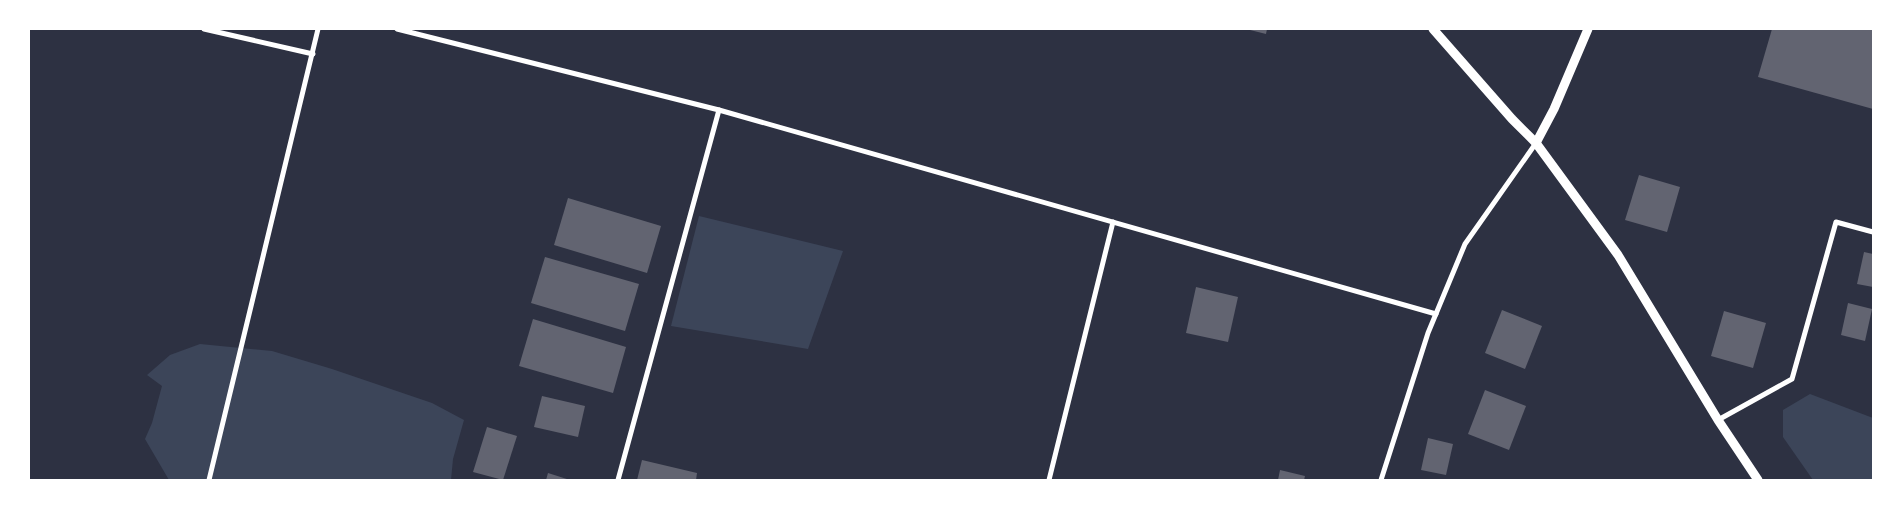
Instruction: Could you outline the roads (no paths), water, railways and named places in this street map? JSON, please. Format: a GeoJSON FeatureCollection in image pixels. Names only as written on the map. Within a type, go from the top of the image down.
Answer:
{"type":"FeatureCollection","features":[{"type":"Feature","properties":{"kind":"street"},"geometry":{"type":"LineString","coordinates":[[204,29],[312,54]]}},
{"type":"Feature","properties":{"kind":"street"},"geometry":{"type":"LineString","coordinates":[[208,480],[318,29]]}},
{"type":"Feature","properties":{"kind":"street"},"geometry":{"type":"LineString","coordinates":[[397,29],[719,110],[1436,314]]}},
{"type":"Feature","properties":{"kind":"street"},"geometry":{"type":"LineString","coordinates":[[1433,29],[1512,119],[1536,143],[1618,255],[1718,420],[1758,480]]}},
{"type":"Feature","properties":{"kind":"street"},"geometry":{"type":"LineString","coordinates":[[1381,480],[1428,334],[1465,244],[1536,143],[1554,109],[1588,29]]}},
{"type":"Feature","properties":{"kind":"street"},"geometry":{"type":"LineString","coordinates":[[618,480],[719,110]]}},
{"type":"Feature","properties":{"kind":"street"},"geometry":{"type":"LineString","coordinates":[[1050,480],[1113,222]]}},
{"type":"Feature","properties":{"kind":"street"},"geometry":{"type":"LineString","coordinates":[[1718,420],[1792,379],[1836,222],[1873,232]]}}]}
